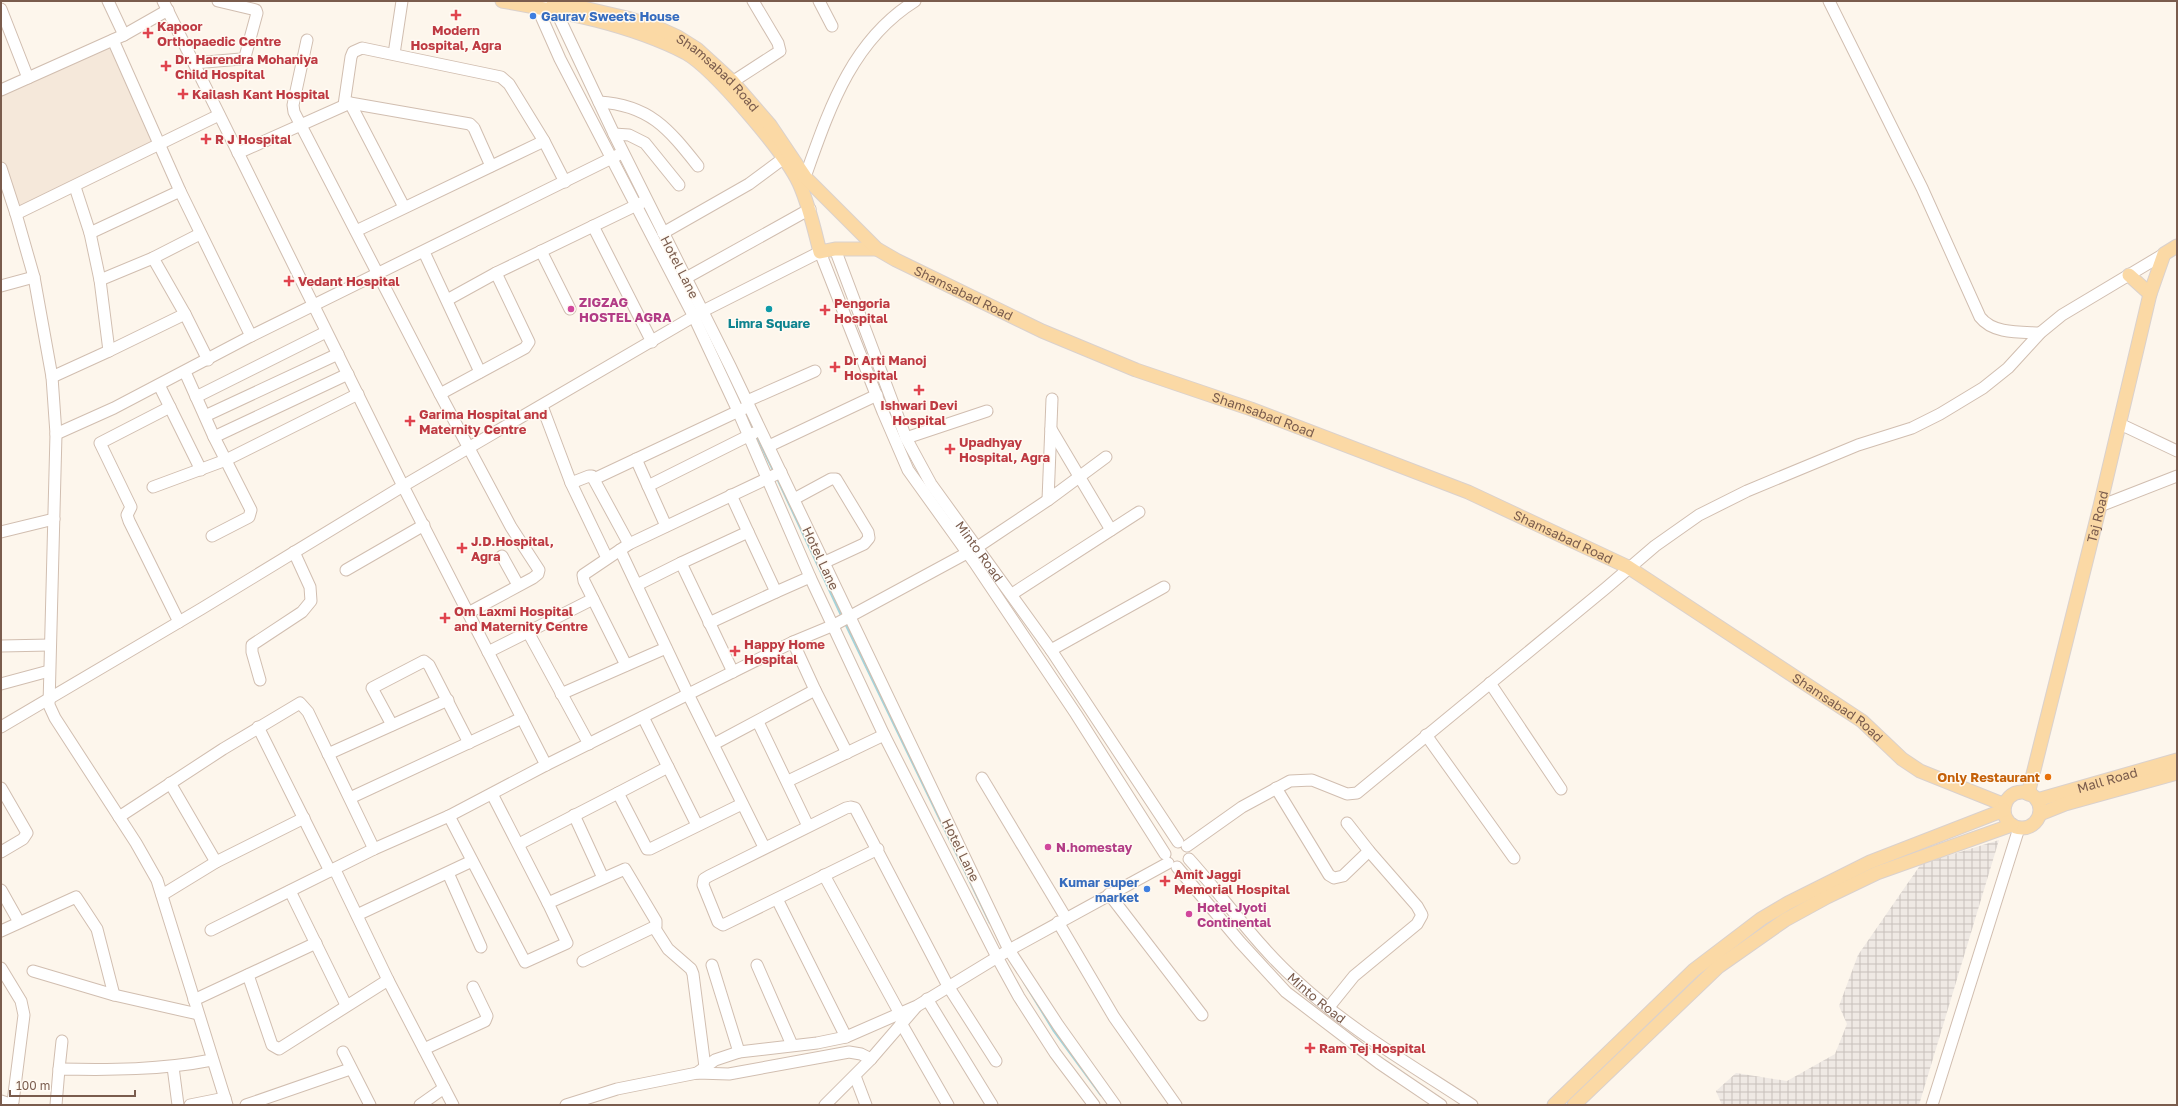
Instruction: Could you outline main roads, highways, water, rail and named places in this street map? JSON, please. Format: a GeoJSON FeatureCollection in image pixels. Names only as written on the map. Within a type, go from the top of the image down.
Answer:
{"type":"FeatureCollection","features":[{"type":"Feature","properties":{"kind":"main road","name":"Shamsabad Road"},"geometry":{"type":"LineString","coordinates":[[502,1],[540,3],[627,18],[678,36],[697,49],[728,84],[774,131],[801,179]]}},
{"type":"Feature","properties":{"kind":"main road","name":"Shamsabad Road"},"geometry":{"type":"LineString","coordinates":[[728,84],[801,179],[877,249],[896,260],[1042,332],[1136,370],[1251,409],[1468,492],[1628,567],[1862,721],[1902,759],[1920,771],[2005,808]]}},
{"type":"Feature","properties":{"kind":"main road","name":"Minto Road"},"geometry":{"type":"LineString","coordinates":[[801,179],[820,252],[835,249],[877,249]]}},
{"type":"Feature","properties":{"kind":"main road","name":"Taj Road"},"geometry":{"type":"LineString","coordinates":[[2033,797],[2150,294],[2164,254],[2177,246]]}},
{"type":"Feature","properties":{"kind":"main road"},"geometry":{"type":"LineString","coordinates":[[2129,275],[2150,294]]}},
{"type":"Feature","properties":{"kind":"main road","name":"Mall Road"},"geometry":{"type":"LineString","coordinates":[[2033,797],[2177,760]]}},
{"type":"Feature","properties":{"kind":"main road","name":"Mall Road"},"geometry":{"type":"LineString","coordinates":[[2040,814],[2065,804],[2177,773]]}},
{"type":"Feature","properties":{"kind":"main road"},"geometry":{"type":"LineString","coordinates":[[1574,1105],[1718,967],[1785,920],[1827,897],[1877,873],[2015,827],[2032,825],[2040,814],[2033,797],[2023,793],[2012,796],[2005,808],[2006,819],[2015,827]]}},
{"type":"Feature","properties":{"kind":"main road"},"geometry":{"type":"LineString","coordinates":[[1554,1105],[1694,970],[1762,920],[1802,896],[1870,862],[2005,808]]}},
{"type":"Feature","properties":{"kind":"waterway"},"geometry":{"type":"LineString","coordinates":[[719,357],[742,405]]}},
{"type":"Feature","properties":{"kind":"waterway"},"geometry":{"type":"LineString","coordinates":[[745,411],[754,430]]}},
{"type":"Feature","properties":{"kind":"waterway"},"geometry":{"type":"LineString","coordinates":[[756,435],[774,472]]}},
{"type":"Feature","properties":{"kind":"waterway"},"geometry":{"type":"LineString","coordinates":[[777,478],[842,617]]}},
{"type":"Feature","properties":{"kind":"waterway"},"geometry":{"type":"LineString","coordinates":[[845,623],[990,923]]}},
{"type":"Feature","properties":{"kind":"waterway"},"geometry":{"type":"LineString","coordinates":[[1024,982],[1054,1031],[1101,1095]]}},
{"type":"Feature","properties":{"kind":"place","name":"Modern Hospital, Agra"},"geometry":{"type":"Point","coordinates":[456,15]}},
{"type":"Feature","properties":{"kind":"place","name":"Gaurav Sweets House"},"geometry":{"type":"Point","coordinates":[533,16]}},
{"type":"Feature","properties":{"kind":"place","name":"Kapoor Orthopaedic Centre"},"geometry":{"type":"Point","coordinates":[148,33]}},
{"type":"Feature","properties":{"kind":"place","name":"Dr. Harendra Mohaniya Child Hospital"},"geometry":{"type":"Point","coordinates":[166,66]}},
{"type":"Feature","properties":{"kind":"place","name":"Kailash Kant Hospital"},"geometry":{"type":"Point","coordinates":[183,94]}},
{"type":"Feature","properties":{"kind":"place","name":"R J Hospital"},"geometry":{"type":"Point","coordinates":[206,139]}},
{"type":"Feature","properties":{"kind":"place","name":"Vedant Hospital"},"geometry":{"type":"Point","coordinates":[289,281]}},
{"type":"Feature","properties":{"kind":"place","name":"ZIGZAG HOSTEL AGRA"},"geometry":{"type":"Point","coordinates":[571,309]}},
{"type":"Feature","properties":{"kind":"place","name":"Limra Square"},"geometry":{"type":"Point","coordinates":[769,309]}},
{"type":"Feature","properties":{"kind":"place","name":"Pengoria Hospital"},"geometry":{"type":"Point","coordinates":[825,310]}},
{"type":"Feature","properties":{"kind":"place","name":"Dr Arti Manoj Hospital"},"geometry":{"type":"Point","coordinates":[835,367]}},
{"type":"Feature","properties":{"kind":"place","name":"Ishwari Devi Hospital"},"geometry":{"type":"Point","coordinates":[919,390]}},
{"type":"Feature","properties":{"kind":"place","name":"Garima Hospital and Maternity Centre"},"geometry":{"type":"Point","coordinates":[410,421]}},
{"type":"Feature","properties":{"kind":"place","name":"Upadhyay Hospital, Agra"},"geometry":{"type":"Point","coordinates":[950,449]}},
{"type":"Feature","properties":{"kind":"place","name":"J.D.Hospital, Agra"},"geometry":{"type":"Point","coordinates":[462,548]}},
{"type":"Feature","properties":{"kind":"place","name":"Om Laxmi Hospital and Maternity Centre"},"geometry":{"type":"Point","coordinates":[445,618]}},
{"type":"Feature","properties":{"kind":"place","name":"Happy Home Hospital"},"geometry":{"type":"Point","coordinates":[735,651]}},
{"type":"Feature","properties":{"kind":"place","name":"Only Restaurant"},"geometry":{"type":"Point","coordinates":[2048,777]}},
{"type":"Feature","properties":{"kind":"place","name":"N.homestay"},"geometry":{"type":"Point","coordinates":[1048,847]}},
{"type":"Feature","properties":{"kind":"place","name":"Amit Jaggi Memorial Hospital"},"geometry":{"type":"Point","coordinates":[1165,881]}},
{"type":"Feature","properties":{"kind":"place","name":"Kumar super market"},"geometry":{"type":"Point","coordinates":[1147,889]}},
{"type":"Feature","properties":{"kind":"place","name":"Hotel Jyoti Continental"},"geometry":{"type":"Point","coordinates":[1189,914]}},
{"type":"Feature","properties":{"kind":"place","name":"Ram Tej Hospital"},"geometry":{"type":"Point","coordinates":[1310,1048]}}]}
